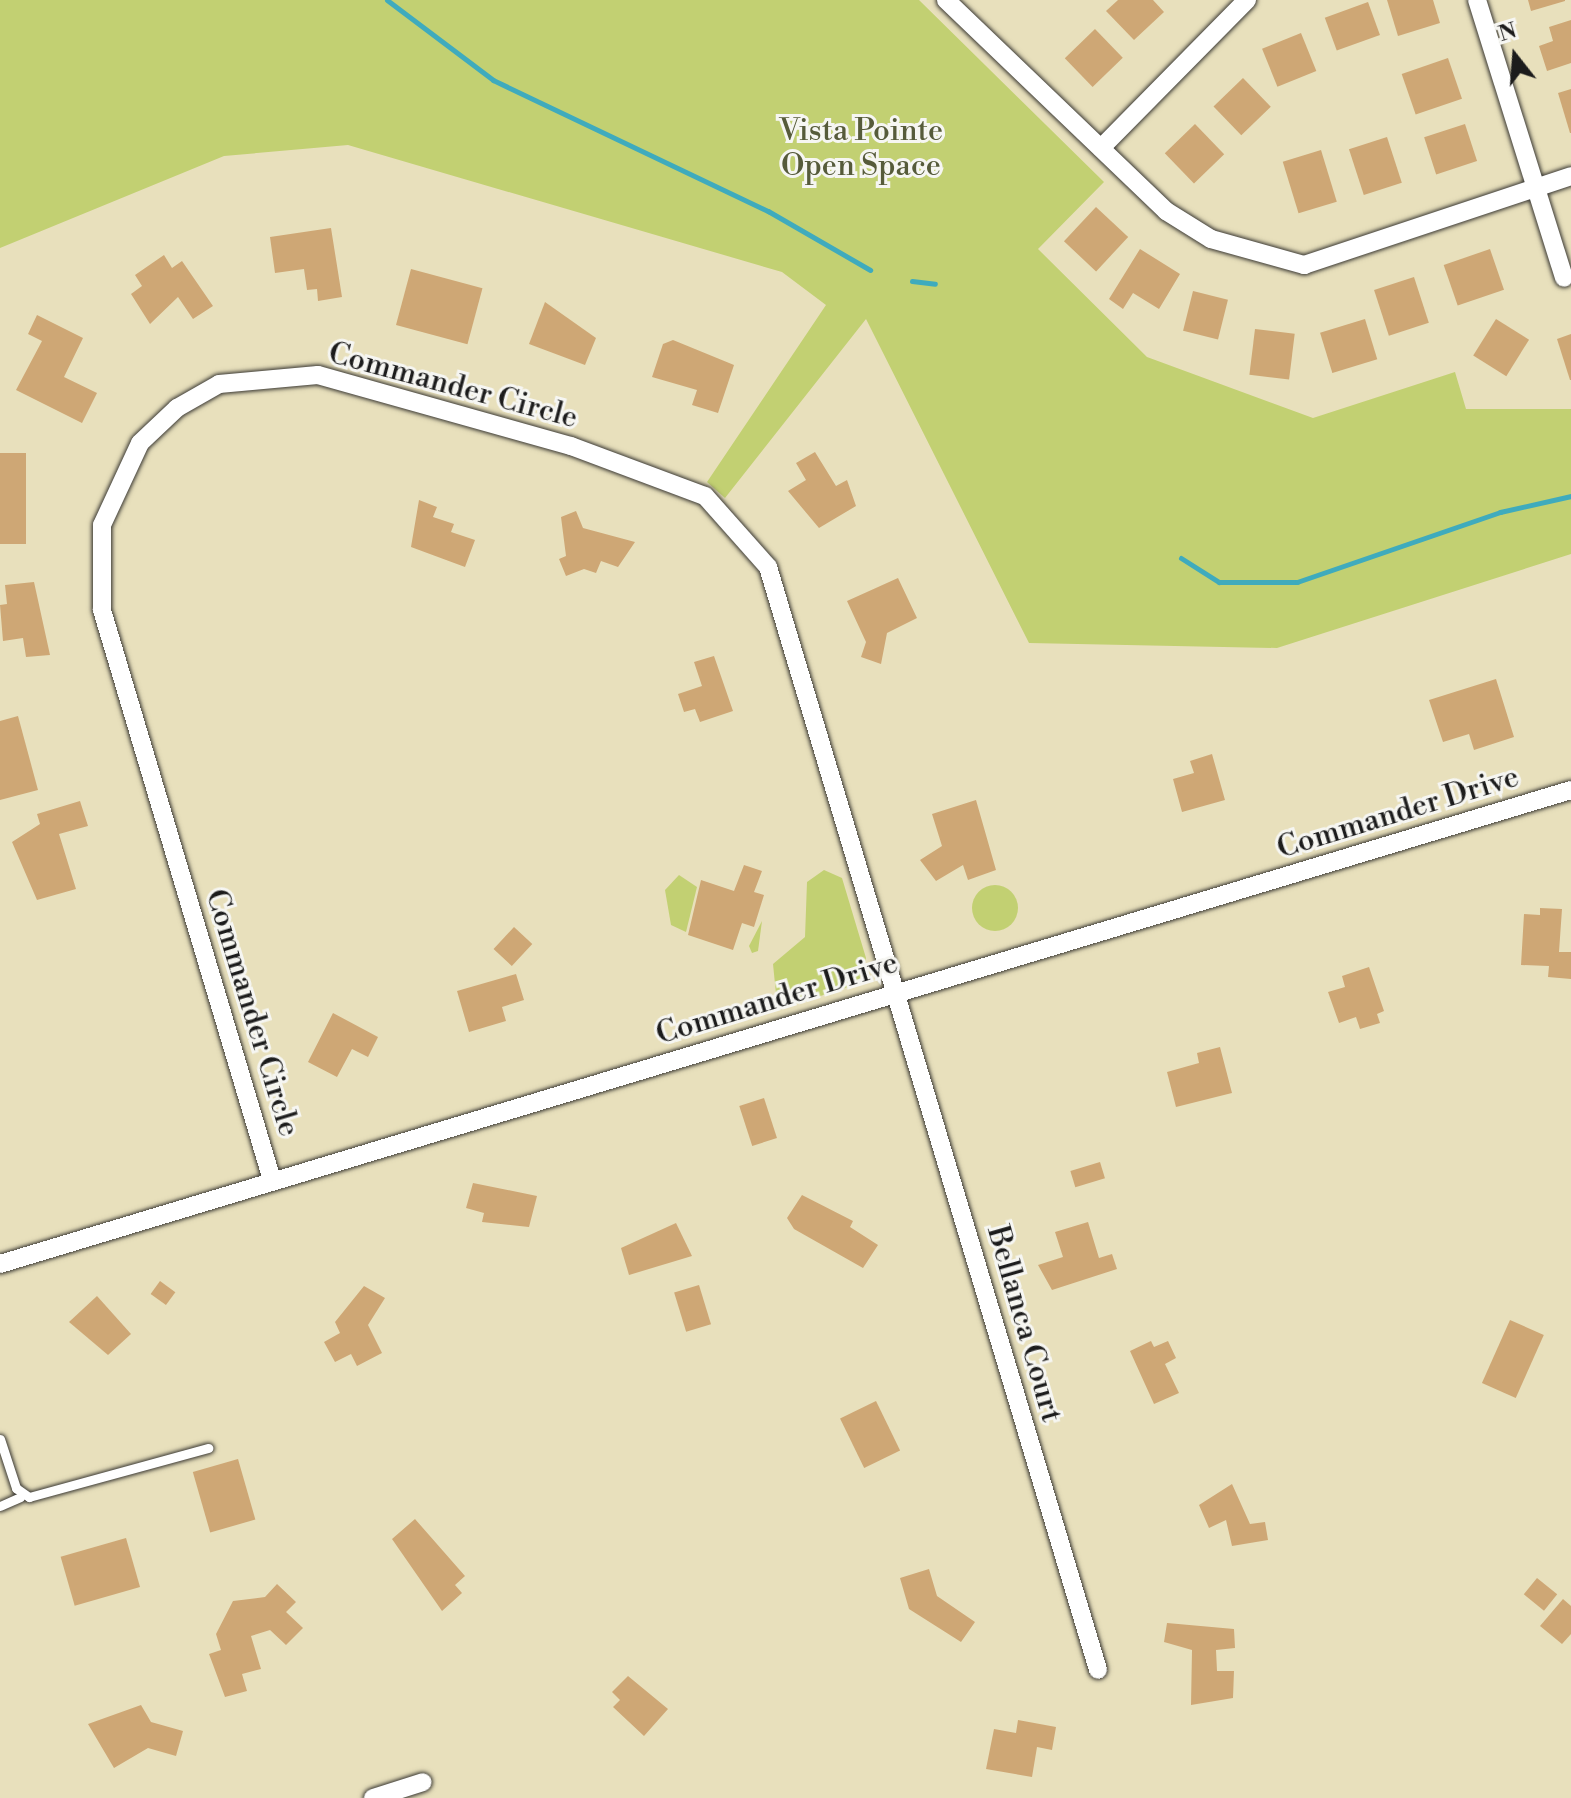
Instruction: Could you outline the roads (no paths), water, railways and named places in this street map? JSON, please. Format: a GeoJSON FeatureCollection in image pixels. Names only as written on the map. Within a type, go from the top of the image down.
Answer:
{"type":"FeatureCollection","features":[{"type":"Feature","properties":{"kind":"street"},"geometry":{"type":"LineString","coordinates":[[946,0],[1188,227],[1304,265],[1571,176]]}},
{"type":"Feature","properties":{"kind":"street"},"geometry":{"type":"LineString","coordinates":[[1101,148],[1247,0]]}},
{"type":"Feature","properties":{"kind":"street"},"geometry":{"type":"LineString","coordinates":[[1477,0],[1564,278]]}},
{"type":"Feature","properties":{"kind":"street","name":"Commander Circle"},"geometry":{"type":"LineString","coordinates":[[272,1180],[105,619],[99,571],[102,525],[140,443],[177,408],[219,384],[318,375],[665,476],[705,496],[733,520],[768,567],[897,992]]}},
{"type":"Feature","properties":{"kind":"street","name":"Commander Drive"},"geometry":{"type":"LineString","coordinates":[[0,1264],[1571,790]]}},
{"type":"Feature","properties":{"kind":"street","name":"Bellanca Court"},"geometry":{"type":"LineString","coordinates":[[897,992],[1098,1670]]}},
{"type":"Feature","properties":{"kind":"street"},"geometry":{"type":"LineString","coordinates":[[373,1798],[423,1782]]}},
{"type":"Feature","properties":{"kind":"lane"},"geometry":{"type":"LineString","coordinates":[[0,1439],[20,1497]]}},
{"type":"Feature","properties":{"kind":"lane"},"geometry":{"type":"LineString","coordinates":[[0,1506],[20,1497],[208,1448]]}},
{"type":"Feature","properties":{"kind":"waterway"},"geometry":{"type":"LineString","coordinates":[[387,0],[493,80],[768,211],[870,270]]}},
{"type":"Feature","properties":{"kind":"waterway"},"geometry":{"type":"LineString","coordinates":[[912,281],[935,284]]}},
{"type":"Feature","properties":{"kind":"waterway"},"geometry":{"type":"LineString","coordinates":[[1181,558],[1219,582],[1297,582],[1500,512],[1571,496]]}},
{"type":"Feature","properties":{"kind":"park label","name":"Vista Pointe Open Space"},"geometry":{"type":"Point","coordinates":[861,148]}}]}
